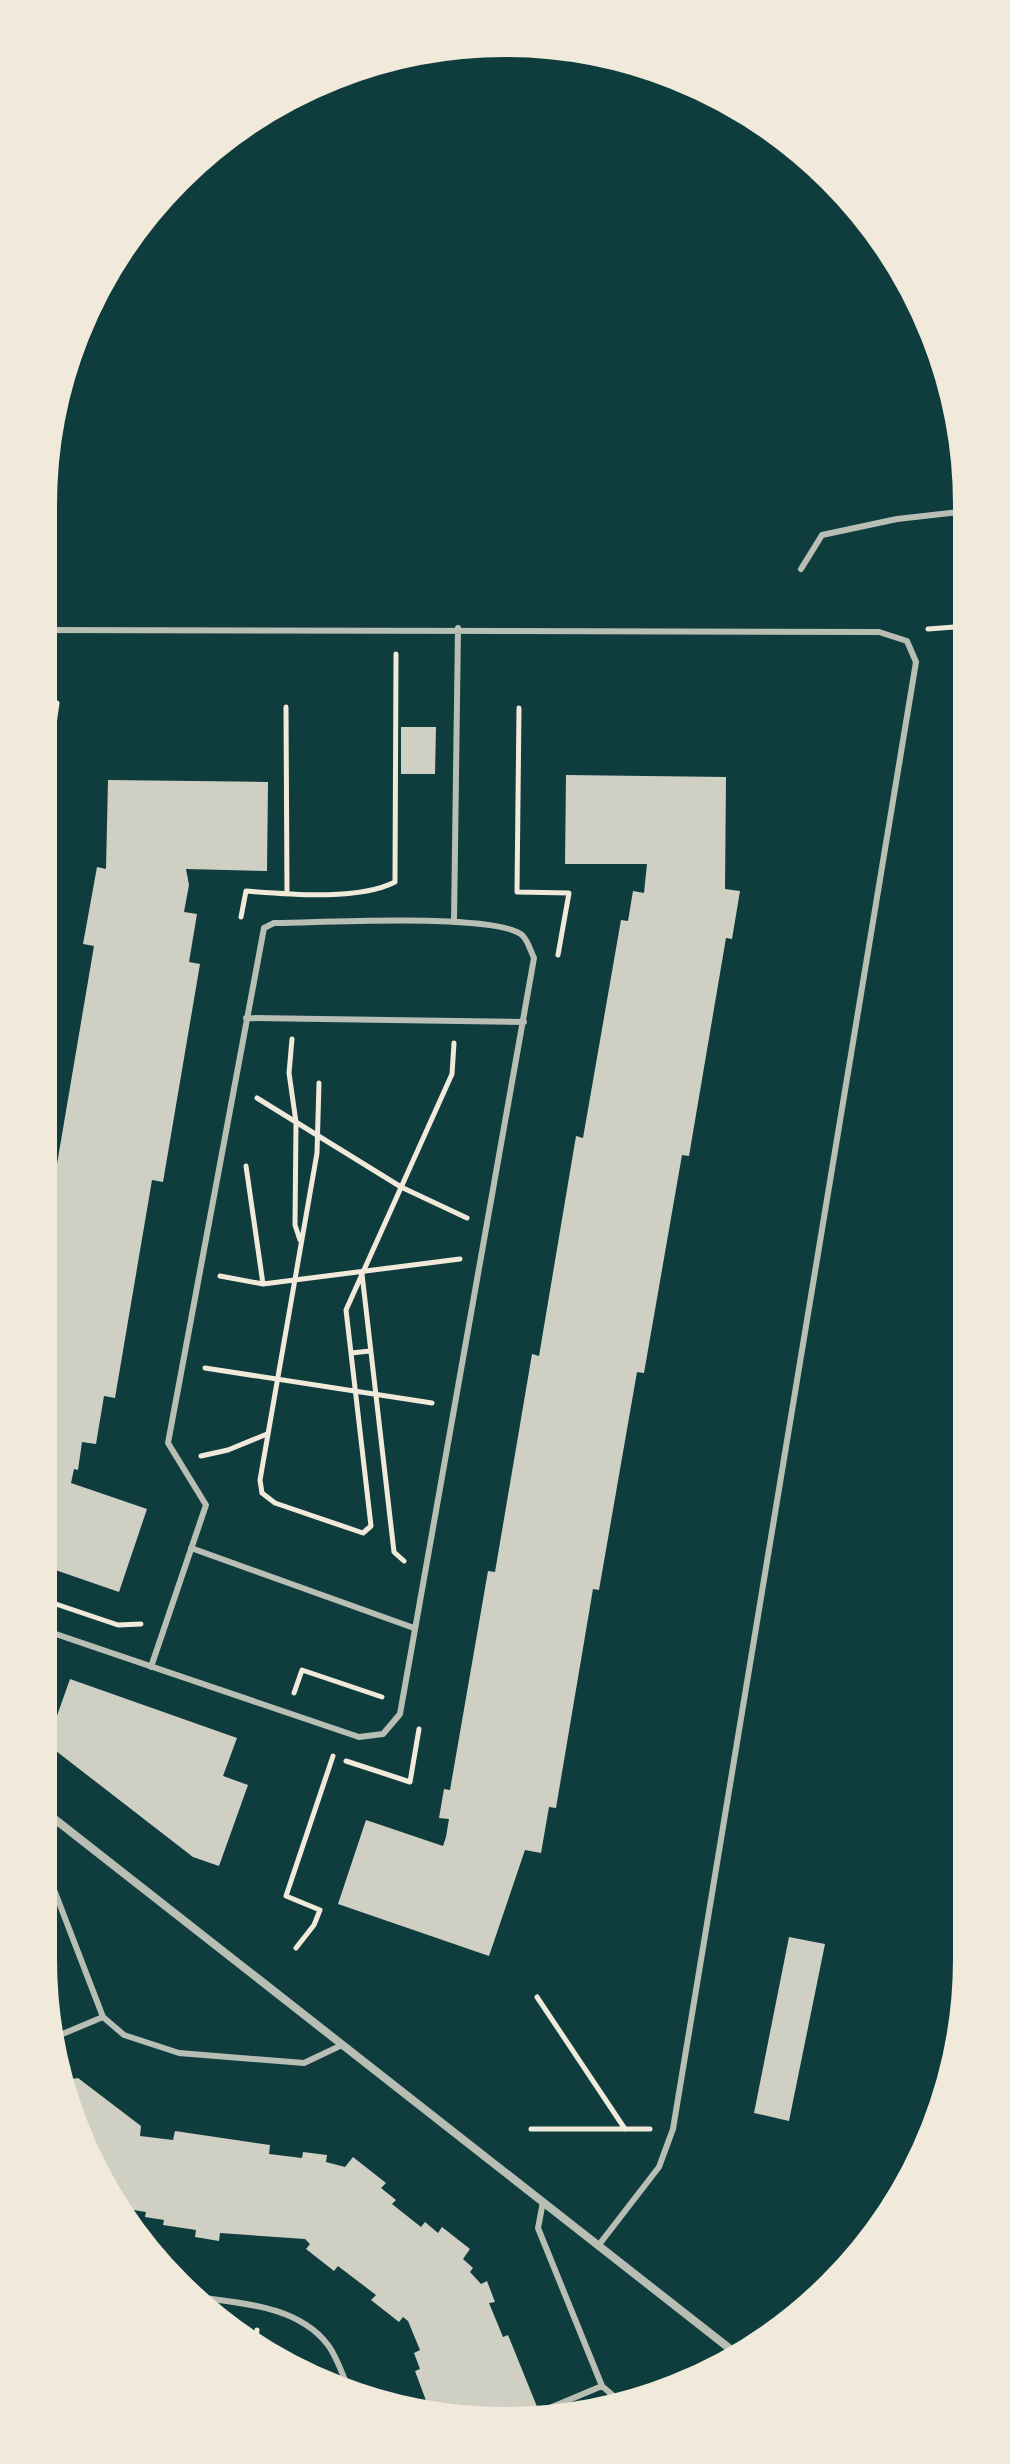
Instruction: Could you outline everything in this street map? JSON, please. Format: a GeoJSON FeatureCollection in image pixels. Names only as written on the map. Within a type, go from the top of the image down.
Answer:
{"type":"FeatureCollection","features":[{"type":"Feature","properties":{"kind":"street"},"geometry":{"type":"LineString","coordinates":[[52,1817],[732,2351]]}},
{"type":"Feature","properties":{"kind":"lane"},"geometry":{"type":"LineString","coordinates":[[801,569],[822,535],[897,519],[958,512]]}},
{"type":"Feature","properties":{"kind":"lane"},"geometry":{"type":"LineString","coordinates":[[52,630],[458,628],[879,632],[907,641],[916,662],[673,2129],[659,2167],[598,2246]]}},
{"type":"Feature","properties":{"kind":"lane"},"geometry":{"type":"LineString","coordinates":[[454,922],[458,628]]}},
{"type":"Feature","properties":{"kind":"lane"},"geometry":{"type":"LineString","coordinates":[[52,1633],[151,1667],[359,1737],[383,1734],[400,1714],[534,958],[523,936],[499,924],[274,923],[264,928],[168,1443],[206,1505],[151,1667]]}},
{"type":"Feature","properties":{"kind":"lane"},"geometry":{"type":"LineString","coordinates":[[246,1018],[524,1022]]}},
{"type":"Feature","properties":{"kind":"lane"},"geometry":{"type":"LineString","coordinates":[[191,1548],[414,1628]]}},
{"type":"Feature","properties":{"kind":"lane"},"geometry":{"type":"LineString","coordinates":[[52,1884],[103,2017],[124,2035],[179,2053],[304,2063],[342,2045]]}},
{"type":"Feature","properties":{"kind":"lane"},"geometry":{"type":"LineString","coordinates":[[60,2035],[103,2017]]}},
{"type":"Feature","properties":{"kind":"lane"},"geometry":{"type":"LineString","coordinates":[[543,2202],[538,2228],[602,2386],[616,2398]]}},
{"type":"Feature","properties":{"kind":"lane"},"geometry":{"type":"LineString","coordinates":[[204,2298],[260,2306],[310,2327],[328,2345],[346,2383]]}},
{"type":"Feature","properties":{"kind":"lane"},"geometry":{"type":"LineString","coordinates":[[545,2410],[602,2386]]}},
{"type":"Feature","properties":{"kind":"path"},"geometry":{"type":"LineString","coordinates":[[928,629],[958,627]]}},
{"type":"Feature","properties":{"kind":"path"},"geometry":{"type":"LineString","coordinates":[[52,739],[57,703]]}},
{"type":"Feature","properties":{"kind":"path"},"geometry":{"type":"LineString","coordinates":[[286,707],[287,894]]}},
{"type":"Feature","properties":{"kind":"path"},"geometry":{"type":"LineString","coordinates":[[519,708],[517,892],[569,893],[557,956]]}},
{"type":"Feature","properties":{"kind":"path"},"geometry":{"type":"LineString","coordinates":[[294,1019],[289,1073],[296,1122],[295,1225],[301,1242]]}},
{"type":"Feature","properties":{"kind":"path"},"geometry":{"type":"LineString","coordinates":[[319,1083],[319,1136],[260,1480],[262,1493],[275,1503],[363,1533],[371,1526],[346,1310],[452,1074],[455,1022]]}},
{"type":"Feature","properties":{"kind":"path"},"geometry":{"type":"LineString","coordinates":[[234,1084],[401,1187],[488,1227]]}},
{"type":"Feature","properties":{"kind":"path"},"geometry":{"type":"LineString","coordinates":[[245,1161],[263,1284]]}},
{"type":"Feature","properties":{"kind":"path"},"geometry":{"type":"LineString","coordinates":[[199,1273],[263,1284],[483,1256]]}},
{"type":"Feature","properties":{"kind":"path"},"geometry":{"type":"LineString","coordinates":[[362,1271],[394,1552],[406,1562],[428,1569]]}},
{"type":"Feature","properties":{"kind":"path"},"geometry":{"type":"LineString","coordinates":[[351,1353],[370,1351]]}},
{"type":"Feature","properties":{"kind":"path"},"geometry":{"type":"LineString","coordinates":[[182,1364],[456,1407]]}},
{"type":"Feature","properties":{"kind":"path"},"geometry":{"type":"LineString","coordinates":[[179,1461],[228,1450],[268,1433]]}},
{"type":"Feature","properties":{"kind":"path"},"geometry":{"type":"LineString","coordinates":[[52,1660],[61,1664]]}},
{"type":"Feature","properties":{"kind":"path"},"geometry":{"type":"LineString","coordinates":[[287,1713],[302,1670],[423,1710],[410,1782],[318,1751]]}},
{"type":"Feature","properties":{"kind":"path"},"geometry":{"type":"LineString","coordinates":[[296,1948],[314,1925],[320,1910],[286,1896],[333,1756]]}},
{"type":"Feature","properties":{"kind":"path"},"geometry":{"type":"LineString","coordinates":[[537,1997],[625,2129]]}},
{"type":"Feature","properties":{"kind":"path"},"geometry":{"type":"LineString","coordinates":[[531,2129],[673,2129]]}},
{"type":"Feature","properties":{"kind":"building"},"geometry":{"type":"Polygon","coordinates":[[[401,727],[436,727],[435,774],[401,774],[401,727]]]}},
{"type":"Feature","properties":{"kind":"building"},"geometry":{"type":"Polygon","coordinates":[[[566,775],[726,777],[725,889],[740,891],[732,939],[726,938],[689,1156],[682,1155],[644,1373],[637,1372],[599,1590],[593,1589],[556,1808],[549,1807],[541,1853],[525,1850],[489,1956],[338,1904],[366,1820],[443,1846],[446,1837],[449,1819],[439,1818],[444,1789],[450,1790],[488,1571],[495,1572],[532,1354],[539,1356],[576,1136],[583,1138],[621,920],[628,921],[633,891],[644,893],[647,864],[565,864],[566,775]]]}},
{"type":"Feature","properties":{"kind":"building"},"geometry":{"type":"Polygon","coordinates":[[[108,780],[268,782],[267,871],[186,869],[189,885],[184,912],[197,914],[189,962],[200,964],[163,1182],[152,1180],[115,1398],[104,1396],[96,1444],[82,1442],[78,1470],[74,1469],[71,1483],[147,1509],[119,1592],[52,1569],[52,1163],[57,1164],[94,946],[83,944],[97,867],[106,869],[108,780]]]}},
{"type":"Feature","properties":{"kind":"building"},"geometry":{"type":"Polygon","coordinates":[[[70,1679],[237,1738],[223,1776],[248,1785],[219,1866],[193,1857],[52,1748],[52,1730],[70,1679]]]}},
{"type":"Feature","properties":{"kind":"building"},"geometry":{"type":"Polygon","coordinates":[[[789,1937],[825,1944],[789,2121],[754,2113],[789,1937]]]}},
{"type":"Feature","properties":{"kind":"building"},"geometry":{"type":"Polygon","coordinates":[[[64,2063],[71,2079],[78,2078],[141,2126],[140,2136],[173,2140],[175,2131],[270,2145],[269,2154],[302,2158],[303,2152],[327,2155],[326,2162],[345,2167],[353,2157],[386,2183],[381,2188],[396,2200],[392,2204],[421,2227],[425,2222],[438,2233],[442,2227],[470,2249],[463,2259],[473,2268],[470,2272],[481,2284],[487,2281],[495,2302],[489,2303],[503,2337],[508,2335],[539,2411],[475,2411],[428,2405],[415,2371],[420,2369],[414,2353],[420,2350],[408,2321],[403,2317],[399,2322],[371,2300],[376,2295],[338,2266],[334,2271],[306,2249],[310,2244],[305,2239],[220,2233],[219,2241],[195,2237],[196,2230],[163,2225],[164,2220],[145,2217],[146,2212],[127,2209],[86,2132],[64,2063]]]}}]}
